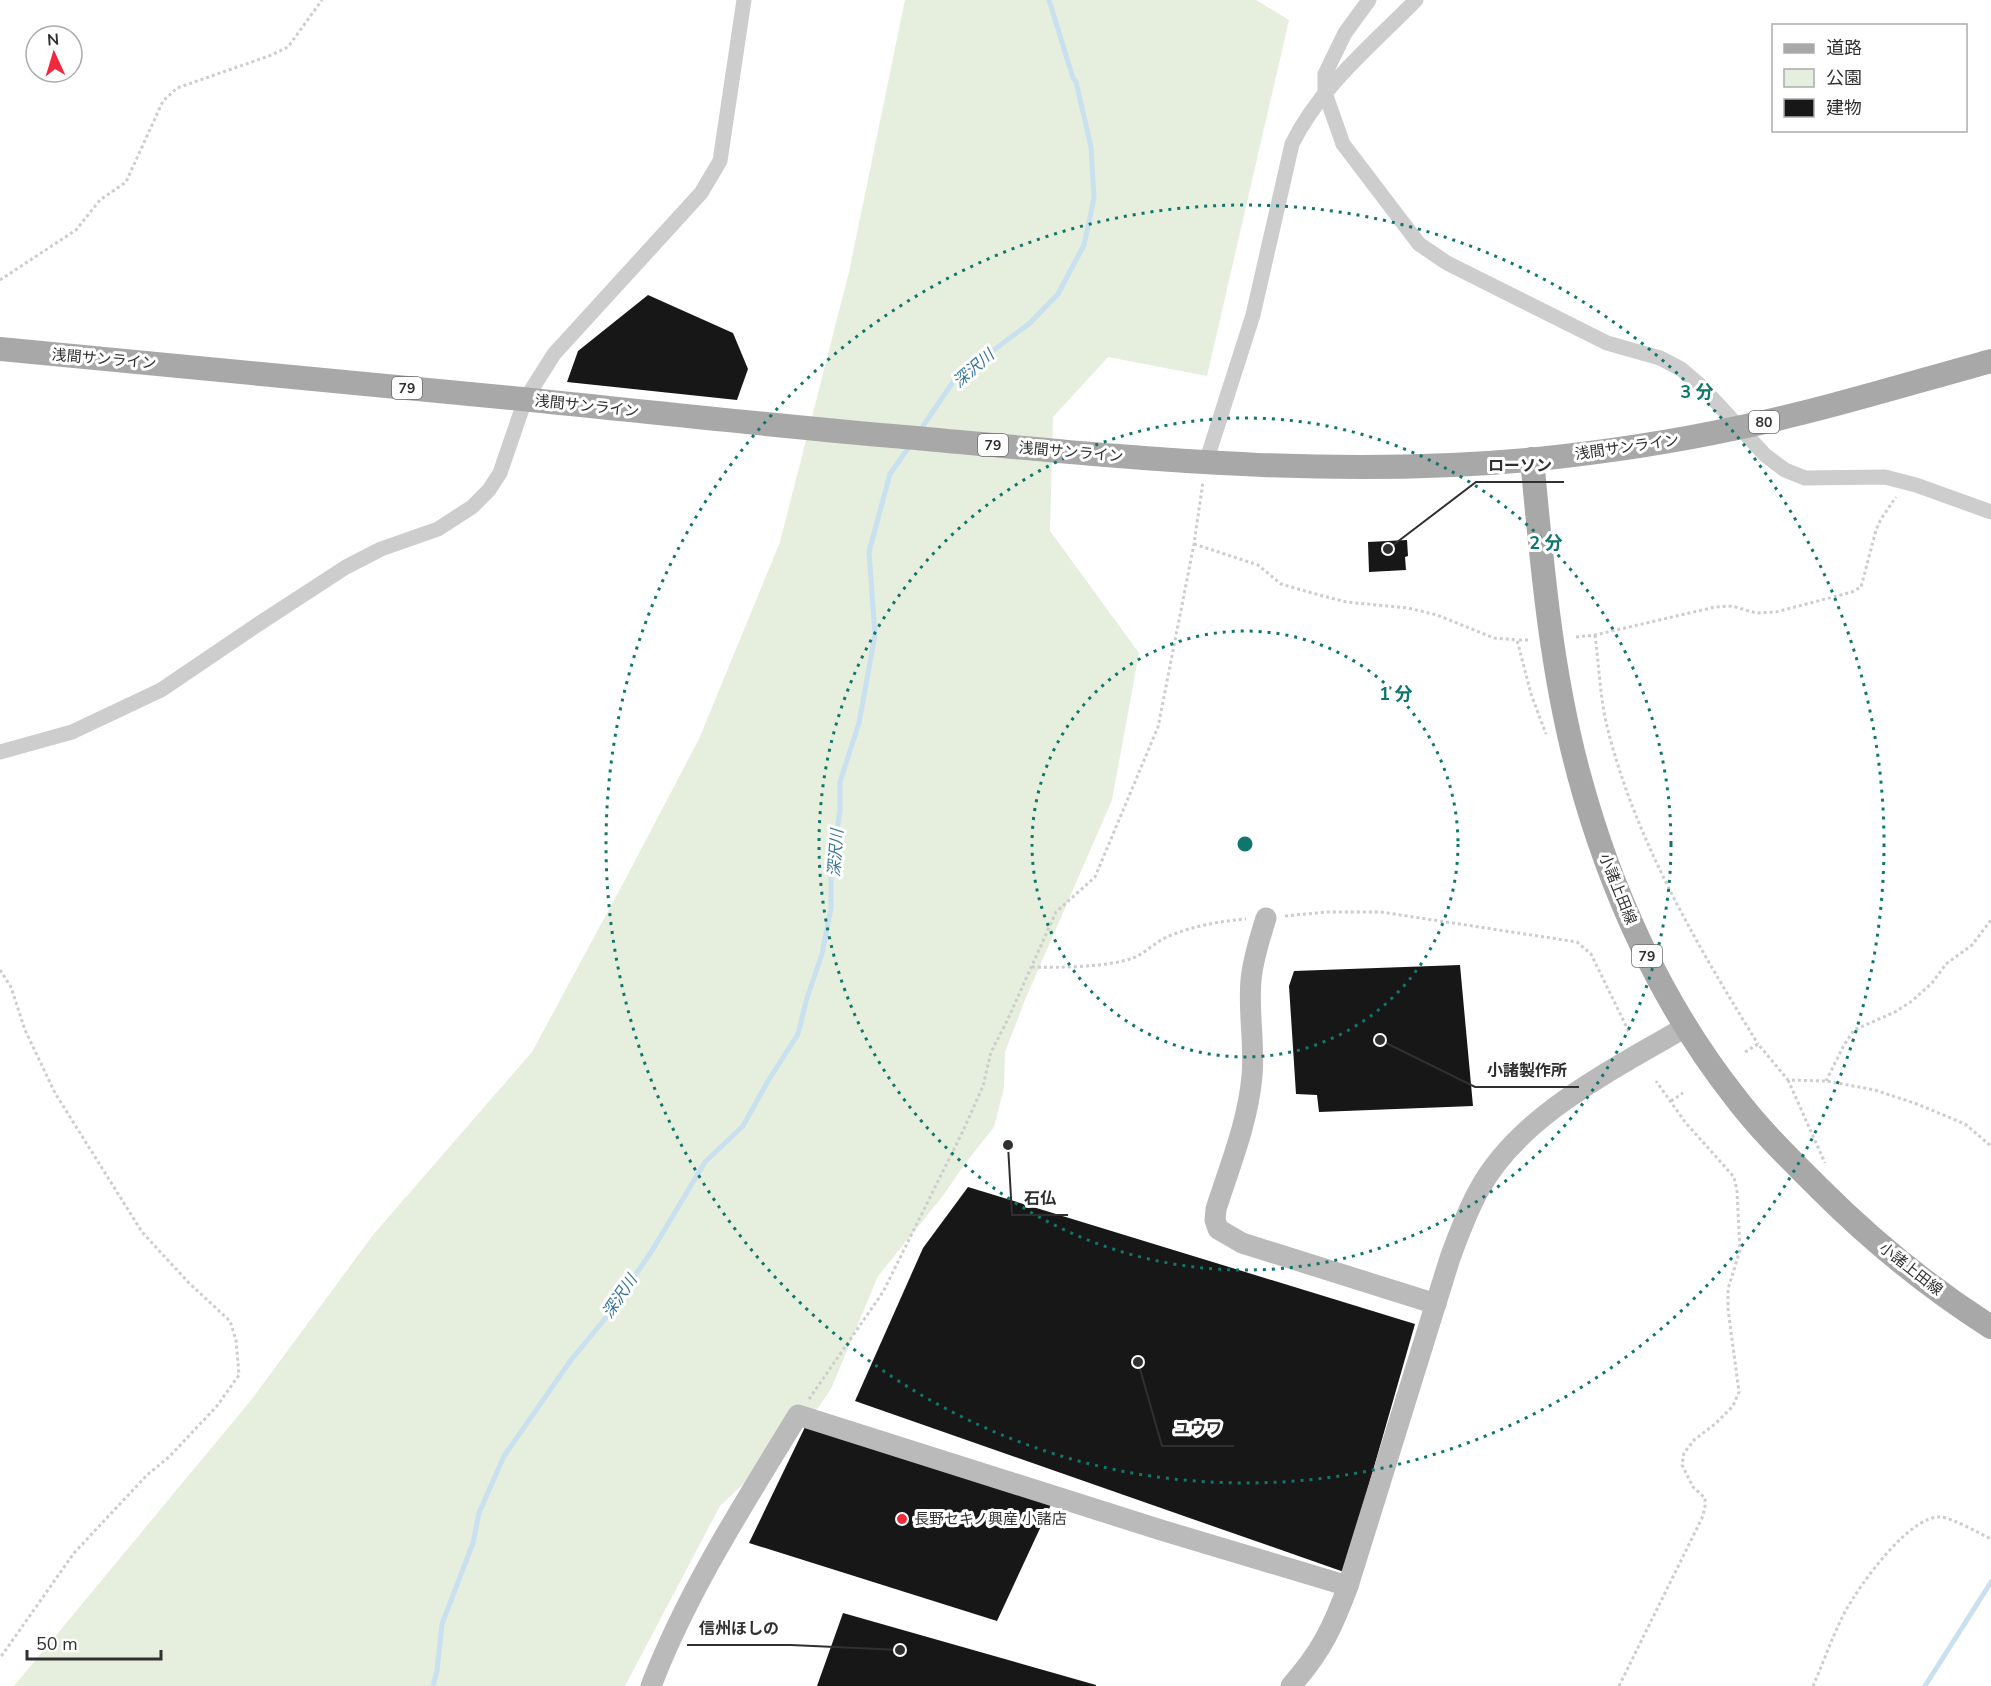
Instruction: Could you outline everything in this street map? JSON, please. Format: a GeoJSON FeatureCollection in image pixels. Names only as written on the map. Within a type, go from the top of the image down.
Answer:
{"type":"FeatureCollection","features":[{"type":"Feature","properties":{"kind":"main road","name":"浅間サンライン"},"geometry":{"type":"LineString","coordinates":[[0,349],[813,429],[1173,461],[1345,468],[1428,466],[1532,459],[1601,452],[1677,440],[1739,428],[1829,406],[1991,361]]}},
{"type":"Feature","properties":{"kind":"main road","name":"小諸上田線"},"geometry":{"type":"LineString","coordinates":[[1532,459],[1555,665],[1570,739],[1609,870],[1652,966],[1711,1065],[1736,1099],[1819,1188],[1851,1220],[1906,1268],[1963,1310],[1991,1327]]}},
{"type":"Feature","properties":{"kind":"street"},"geometry":{"type":"LineString","coordinates":[[0,752],[72,732],[161,690],[346,567],[381,549],[438,529],[472,507],[500,473],[525,400],[554,354],[701,193],[720,161],[744,0]]}},
{"type":"Feature","properties":{"kind":"street"},"geometry":{"type":"LineString","coordinates":[[1369,0],[1346,33],[1325,74],[1325,93],[1343,144],[1419,244],[1447,263],[1607,343],[1660,358],[1681,369],[1702,387],[1765,455],[1785,470],[1805,478],[1885,477],[1991,512]]}},
{"type":"Feature","properties":{"kind":"street"},"geometry":{"type":"LineString","coordinates":[[1206,462],[1253,315],[1292,144],[1303,123],[1325,93],[1416,0]]}},
{"type":"Feature","properties":{"kind":"street"},"geometry":{"type":"LineString","coordinates":[[1266,918],[1253,960],[1251,981],[1253,1057],[1249,1102],[1216,1209],[1215,1220],[1218,1229],[1242,1243],[1436,1304]]}},
{"type":"Feature","properties":{"kind":"street"},"geometry":{"type":"LineString","coordinates":[[1291,1686],[1319,1651],[1335,1621],[1436,1304],[1464,1220],[1479,1188],[1513,1143],[1538,1119],[1687,1026]]}},
{"type":"Feature","properties":{"kind":"street"},"geometry":{"type":"LineString","coordinates":[[651,1686],[661,1659],[717,1550],[798,1415],[1151,1527],[1348,1586]]}},
{"type":"Feature","properties":{"kind":"path"},"geometry":{"type":"LineString","coordinates":[[0,280],[76,230],[100,200],[126,182],[164,101],[177,88],[269,56],[288,47],[322,0]]}},
{"type":"Feature","properties":{"kind":"path"},"geometry":{"type":"LineString","coordinates":[[798,1415],[882,1292],[971,1113],[983,1086],[991,1052],[1032,968],[1056,912],[1095,876],[1158,727],[1194,544],[1206,462]]}},
{"type":"Feature","properties":{"kind":"path"},"geometry":{"type":"LineString","coordinates":[[1576,636],[1595,635],[1715,607],[1732,606],[1756,613],[1776,612],[1852,592],[1861,587],[1876,530],[1903,482]]}},
{"type":"Feature","properties":{"kind":"path"},"geometry":{"type":"LineString","coordinates":[[1194,544],[1258,566],[1281,584],[1312,593],[1346,602],[1427,612],[1494,638],[1528,640]]}},
{"type":"Feature","properties":{"kind":"path"},"geometry":{"type":"LineString","coordinates":[[1595,635],[1607,725],[1627,790],[1657,860],[1722,985],[1758,1044],[1788,1080],[1831,1177],[1819,1188]]}},
{"type":"Feature","properties":{"kind":"path"},"geometry":{"type":"LineString","coordinates":[[1517,640],[1531,694],[1549,740],[1570,739]]}},
{"type":"Feature","properties":{"kind":"path"},"geometry":{"type":"LineString","coordinates":[[1032,968],[1102,964],[1133,958],[1167,936],[1204,924],[1327,912],[1381,912],[1577,942],[1591,954],[1629,1032]]}},
{"type":"Feature","properties":{"kind":"path"},"geometry":{"type":"LineString","coordinates":[[1826,1081],[1854,1030],[1895,1012],[1912,1001],[1932,983],[1946,964],[1972,945],[1991,920]]}},
{"type":"Feature","properties":{"kind":"path"},"geometry":{"type":"LineString","coordinates":[[0,970],[11,987],[25,1029],[55,1094],[142,1232],[188,1282],[230,1321],[237,1341],[239,1375],[217,1406],[169,1456],[147,1475],[74,1553],[0,1658]]}},
{"type":"Feature","properties":{"kind":"path"},"geometry":{"type":"LineString","coordinates":[[1745,1052],[1758,1044]]}},
{"type":"Feature","properties":{"kind":"path"},"geometry":{"type":"LineString","coordinates":[[1788,1080],[1826,1081],[1875,1090],[1965,1124],[1991,1146]]}},
{"type":"Feature","properties":{"kind":"path"},"geometry":{"type":"LineString","coordinates":[[1619,1686],[1705,1508],[1705,1498],[1693,1487],[1682,1465],[1684,1453],[1694,1440],[1733,1406],[1739,1392],[1728,1309],[1728,1289],[1740,1250],[1737,1191],[1734,1177],[1685,1122],[1656,1081]]}},
{"type":"Feature","properties":{"kind":"path"},"geometry":{"type":"LineString","coordinates":[[1671,1101],[1683,1093]]}},
{"type":"Feature","properties":{"kind":"path"},"geometry":{"type":"LineString","coordinates":[[1813,1686],[1845,1611],[1895,1543],[1928,1519],[1942,1517],[1991,1539]]}},
{"type":"Feature","properties":{"kind":"green space"},"geometry":{"type":"Polygon","coordinates":[[[905,0],[1256,0],[1289,20],[1207,376],[1108,357],[1053,417],[1050,531],[1139,653],[1112,800],[1025,1000],[1005,1052],[1004,1088],[994,1127],[942,1197],[878,1276],[831,1389],[806,1425],[720,1506],[625,1686],[14,1686],[252,1399],[373,1235],[532,1052],[626,878],[699,739],[780,542],[849,272],[905,0]]]}},
{"type":"Feature","properties":{"kind":"building"},"geometry":{"type":"Polygon","coordinates":[[[648,295],[733,333],[748,369],[737,400],[567,382],[578,351],[648,295]]]}},
{"type":"Feature","properties":{"kind":"building"},"geometry":{"type":"Polygon","coordinates":[[[1407,540],[1406,570],[1369,572],[1368,542],[1407,540]]]}},
{"type":"Feature","properties":{"kind":"building"},"geometry":{"type":"Polygon","coordinates":[[[1460,965],[1473,1106],[1319,1112],[1317,1095],[1296,1094],[1289,986],[1294,971],[1460,965]]]}},
{"type":"Feature","properties":{"kind":"building"},"geometry":{"type":"Polygon","coordinates":[[[968,1187],[1415,1324],[1344,1572],[855,1401],[923,1248],[968,1187]]]}},
{"type":"Feature","properties":{"kind":"building","name":"長野セキノ興産 小諸店"},"geometry":{"type":"Polygon","coordinates":[[[806,1425],[1055,1496],[997,1621],[749,1543],[806,1425]]]}},
{"type":"Feature","properties":{"kind":"building"},"geometry":{"type":"Polygon","coordinates":[[[843,1613],[1096,1685],[1096,1686],[817,1686],[843,1613]]]}},
{"type":"Feature","properties":{"kind":"waterway","name":"深沢川"},"geometry":{"type":"LineString","coordinates":[[919,432],[955,379],[1030,323],[1058,294],[1084,245],[1094,198],[1091,147],[1076,82],[1049,0]]}},
{"type":"Feature","properties":{"kind":"waterway","name":"深沢川"},"geometry":{"type":"LineString","coordinates":[[433,1686],[437,1671],[442,1624],[473,1543],[479,1513],[504,1456],[571,1360],[609,1314],[653,1249],[705,1162],[743,1126],[798,1034],[822,954],[831,908],[831,867],[840,811],[840,782],[859,723],[875,635],[869,552],[890,474],[911,444]]}},
{"type":"Feature","properties":{"kind":"waterway"},"geometry":{"type":"LineString","coordinates":[[1925,1686],[1991,1582]]}},
{"type":"Feature","properties":{"kind":"place","name":"ローソン"},"geometry":{"type":"Point","coordinates":[1388,549]}},
{"type":"Feature","properties":{"kind":"place","name":"小諸製作所"},"geometry":{"type":"Point","coordinates":[1380,1040]}},
{"type":"Feature","properties":{"kind":"place","name":"石仏"},"geometry":{"type":"Point","coordinates":[1008,1145]}},
{"type":"Feature","properties":{"kind":"place","name":"ユウワ"},"geometry":{"type":"Point","coordinates":[1138,1362]}},
{"type":"Feature","properties":{"kind":"place","name":"長野セキノ興産 小諸店"},"geometry":{"type":"Point","coordinates":[902,1519]}},
{"type":"Feature","properties":{"kind":"place","name":"信州ほしの"},"geometry":{"type":"Point","coordinates":[900,1650]}}]}
